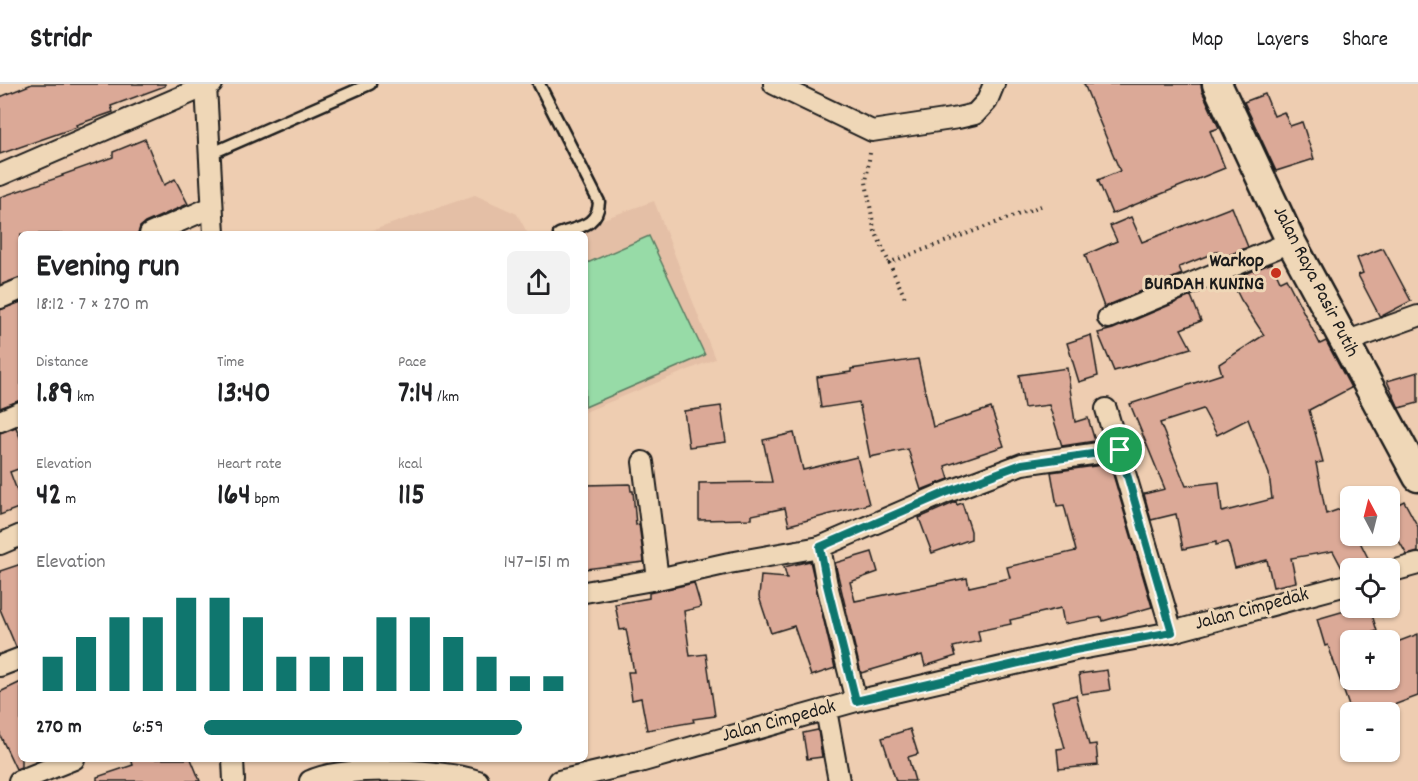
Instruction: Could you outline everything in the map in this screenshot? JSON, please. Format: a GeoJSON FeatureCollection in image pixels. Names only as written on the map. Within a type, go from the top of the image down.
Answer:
{"type":"FeatureCollection","features":[{"type":"Feature","properties":{"kind":"street"},"geometry":{"type":"LineString","coordinates":[[774,84],[872,131],[975,114],[987,101],[994,84]]}},
{"type":"Feature","properties":{"kind":"street","name":"Jalan Raya Pasir Putih"},"geometry":{"type":"LineString","coordinates":[[1217,84],[1292,242],[1418,477]]}},
{"type":"Feature","properties":{"kind":"street"},"geometry":{"type":"LineString","coordinates":[[0,175],[208,85],[213,231]]}},
{"type":"Feature","properties":{"kind":"street"},"geometry":{"type":"LineString","coordinates":[[157,231],[212,207]]}},
{"type":"Feature","properties":{"kind":"street"},"geometry":{"type":"LineString","coordinates":[[1108,318],[1292,242]]}},
{"type":"Feature","properties":{"kind":"street"},"geometry":{"type":"LineString","coordinates":[[0,298],[18,290]]}},
{"type":"Feature","properties":{"kind":"street"},"geometry":{"type":"LineString","coordinates":[[1345,342],[1418,316]]}},
{"type":"Feature","properties":{"kind":"street"},"geometry":{"type":"LineString","coordinates":[[1106,409],[1172,632]]}},
{"type":"Feature","properties":{"kind":"street"},"geometry":{"type":"LineString","coordinates":[[0,421],[18,413]]}},
{"type":"Feature","properties":{"kind":"street"},"geometry":{"type":"LineString","coordinates":[[588,591],[658,579],[729,562],[820,547],[945,493],[1022,464],[1120,450]]}},
{"type":"Feature","properties":{"kind":"street"},"geometry":{"type":"LineString","coordinates":[[643,462],[658,579]]}},
{"type":"Feature","properties":{"kind":"street"},"geometry":{"type":"LineString","coordinates":[[0,544],[18,536]]}},
{"type":"Feature","properties":{"kind":"street"},"geometry":{"type":"LineString","coordinates":[[820,547],[827,585],[856,701]]}},
{"type":"Feature","properties":{"kind":"street"},"geometry":{"type":"LineString","coordinates":[[1400,569],[1418,564]]}},
{"type":"Feature","properties":{"kind":"street","name":"Jalan Cimpedak"},"geometry":{"type":"LineString","coordinates":[[559,781],[636,763],[856,701],[1075,650],[1172,632],[1340,587]]}},
{"type":"Feature","properties":{"kind":"street"},"geometry":{"type":"LineString","coordinates":[[0,666],[18,659]]}},
{"type":"Feature","properties":{"kind":"street"},"geometry":{"type":"LineString","coordinates":[[825,710],[839,781]]}},
{"type":"Feature","properties":{"kind":"street"},"geometry":{"type":"LineString","coordinates":[[20,781],[67,762]]}},
{"type":"Feature","properties":{"kind":"street"},"geometry":{"type":"LineString","coordinates":[[233,762],[234,781]]}},
{"type":"Feature","properties":{"kind":"street"},"geometry":{"type":"LineString","coordinates":[[310,781],[321,776],[346,772],[386,771],[437,773],[478,781]]}},
{"type":"Feature","properties":{"kind":"lane"},"geometry":{"type":"LineString","coordinates":[[210,154],[370,84]]}},
{"type":"Feature","properties":{"kind":"lane"},"geometry":{"type":"LineString","coordinates":[[539,84],[599,202],[598,212],[591,223],[568,231]]}},
{"type":"Feature","properties":{"kind":"path"},"geometry":{"type":"LineString","coordinates":[[872,131],[866,182],[874,230],[905,298]]}},
{"type":"Feature","properties":{"kind":"path"},"geometry":{"type":"LineString","coordinates":[[888,263],[1041,206]]}},
{"type":"Feature","properties":{"kind":"shaded area"},"geometry":{"type":"Polygon","coordinates":[[[475,195],[517,214],[526,231],[371,231],[475,195]]]}},
{"type":"Feature","properties":{"kind":"shaded area"},"geometry":{"type":"Polygon","coordinates":[[[654,201],[715,359],[588,411],[588,231],[569,231],[654,201]]]}},
{"type":"Feature","properties":{"kind":"green space"},"geometry":{"type":"Polygon","coordinates":[[[649,236],[705,355],[588,406],[588,263],[649,236]]]}},
{"type":"Feature","properties":{"kind":"building"},"geometry":{"type":"Polygon","coordinates":[[[32,84],[165,84],[165,86],[111,106],[113,112],[76,125],[77,127],[0,154],[0,97],[32,84]]]}},
{"type":"Feature","properties":{"kind":"building"},"geometry":{"type":"Polygon","coordinates":[[[1084,84],[1201,84],[1219,128],[1210,131],[1225,168],[1112,214],[1098,180],[1120,171],[1084,84]]]}},
{"type":"Feature","properties":{"kind":"building"},"geometry":{"type":"Polygon","coordinates":[[[1265,94],[1274,116],[1284,112],[1290,126],[1302,122],[1314,159],[1276,171],[1244,102],[1265,94]]]}},
{"type":"Feature","properties":{"kind":"building"},"geometry":{"type":"Polygon","coordinates":[[[145,139],[164,185],[175,179],[188,204],[145,223],[139,231],[18,231],[18,278],[0,285],[0,197],[113,157],[113,152],[145,139]]]}},
{"type":"Feature","properties":{"kind":"building"},"geometry":{"type":"Polygon","coordinates":[[[1232,207],[1248,247],[1222,258],[1219,251],[1179,267],[1182,274],[1104,307],[1085,255],[1117,241],[1110,226],[1131,217],[1142,242],[1232,207]]]}},
{"type":"Feature","properties":{"kind":"building"},"geometry":{"type":"Polygon","coordinates":[[[1383,248],[1411,301],[1380,317],[1358,275],[1363,273],[1357,258],[1383,248]]]}},
{"type":"Feature","properties":{"kind":"building"},"geometry":{"type":"Polygon","coordinates":[[[1272,263],[1280,281],[1286,278],[1320,344],[1326,341],[1351,388],[1309,410],[1323,462],[1316,463],[1326,514],[1340,509],[1340,546],[1362,546],[1368,558],[1340,558],[1340,564],[1333,551],[1291,558],[1296,582],[1273,587],[1267,560],[1235,568],[1228,542],[1216,545],[1216,542],[1183,549],[1176,514],[1151,520],[1144,494],[1165,489],[1130,404],[1222,374],[1219,364],[1264,335],[1231,280],[1272,263]],[[1203,409],[1160,423],[1186,486],[1219,482],[1222,512],[1272,499],[1269,474],[1248,419],[1217,435],[1203,409]]]}},
{"type":"Feature","properties":{"kind":"building"},"geometry":{"type":"Polygon","coordinates":[[[1191,296],[1201,321],[1181,329],[1191,348],[1114,371],[1098,333],[1113,329],[1191,296]]]}},
{"type":"Feature","properties":{"kind":"building"},"geometry":{"type":"Polygon","coordinates":[[[18,303],[18,401],[0,408],[0,310],[18,303]]]}},
{"type":"Feature","properties":{"kind":"building"},"geometry":{"type":"Polygon","coordinates":[[[1091,335],[1098,376],[1079,382],[1067,343],[1091,335]]]}},
{"type":"Feature","properties":{"kind":"building"},"geometry":{"type":"Polygon","coordinates":[[[918,359],[933,427],[991,408],[1004,446],[945,466],[949,479],[921,490],[908,449],[870,457],[859,402],[821,408],[817,377],[851,372],[851,369],[918,359]]]}},
{"type":"Feature","properties":{"kind":"building"},"geometry":{"type":"Polygon","coordinates":[[[1067,368],[1075,422],[1088,418],[1095,441],[1062,446],[1049,405],[1024,408],[1019,375],[1067,368]]]}},
{"type":"Feature","properties":{"kind":"building"},"geometry":{"type":"Polygon","coordinates":[[[1418,372],[1418,403],[1399,408],[1387,381],[1418,372]]]}},
{"type":"Feature","properties":{"kind":"building"},"geometry":{"type":"Polygon","coordinates":[[[721,406],[726,442],[689,447],[684,411],[721,406]]]}},
{"type":"Feature","properties":{"kind":"building"},"geometry":{"type":"Polygon","coordinates":[[[16,427],[18,432],[18,469],[10,472],[18,493],[18,508],[0,515],[0,433],[16,427]]]}},
{"type":"Feature","properties":{"kind":"building"},"geometry":{"type":"Polygon","coordinates":[[[794,433],[803,470],[857,457],[869,504],[789,525],[785,508],[752,515],[752,519],[699,520],[699,483],[772,482],[763,440],[794,433]]]}},
{"type":"Feature","properties":{"kind":"building"},"geometry":{"type":"Polygon","coordinates":[[[1110,464],[1152,607],[1103,621],[1102,617],[1064,624],[1061,608],[1010,620],[1011,624],[978,631],[980,641],[953,647],[956,656],[925,666],[922,655],[861,673],[835,563],[872,552],[878,572],[850,582],[855,601],[967,578],[969,587],[1010,578],[1007,567],[1076,551],[1064,505],[1057,506],[1051,472],[1110,464]]]}},
{"type":"Feature","properties":{"kind":"building"},"geometry":{"type":"Polygon","coordinates":[[[630,484],[644,562],[588,569],[588,485],[630,484]]]}},
{"type":"Feature","properties":{"kind":"building"},"geometry":{"type":"Polygon","coordinates":[[[1404,501],[1418,527],[1418,552],[1407,555],[1400,543],[1400,503],[1404,501]]]}},
{"type":"Feature","properties":{"kind":"building"},"geometry":{"type":"Polygon","coordinates":[[[956,502],[957,505],[962,503],[971,531],[971,539],[932,553],[919,518],[956,502]]]}},
{"type":"Feature","properties":{"kind":"building"},"geometry":{"type":"Polygon","coordinates":[[[810,561],[835,668],[811,676],[794,626],[771,633],[759,597],[761,576],[787,578],[784,567],[810,561]]]}},
{"type":"Feature","properties":{"kind":"building"},"geometry":{"type":"Polygon","coordinates":[[[18,565],[18,647],[16,647],[0,609],[0,571],[18,565]]]}},
{"type":"Feature","properties":{"kind":"building"},"geometry":{"type":"Polygon","coordinates":[[[694,583],[701,607],[684,611],[690,656],[706,654],[715,716],[647,730],[641,698],[632,700],[628,672],[634,672],[626,629],[620,630],[615,604],[649,598],[649,593],[694,583]]]}},
{"type":"Feature","properties":{"kind":"building"},"geometry":{"type":"Polygon","coordinates":[[[1340,612],[1340,618],[1373,618],[1377,630],[1340,630],[1340,680],[1328,645],[1325,646],[1317,619],[1340,612]]]}},
{"type":"Feature","properties":{"kind":"building"},"geometry":{"type":"Polygon","coordinates":[[[1418,634],[1418,696],[1400,703],[1348,702],[1343,690],[1400,690],[1400,641],[1418,634]]]}},
{"type":"Feature","properties":{"kind":"building"},"geometry":{"type":"Polygon","coordinates":[[[1107,670],[1110,690],[1082,694],[1079,674],[1107,670]]]}},
{"type":"Feature","properties":{"kind":"building"},"geometry":{"type":"Polygon","coordinates":[[[18,683],[18,762],[21,762],[21,767],[16,769],[0,735],[0,692],[18,683]]]}},
{"type":"Feature","properties":{"kind":"building"},"geometry":{"type":"Polygon","coordinates":[[[1076,695],[1089,745],[1096,744],[1098,765],[1059,769],[1057,749],[1065,748],[1052,701],[1076,695]]]}},
{"type":"Feature","properties":{"kind":"building"},"geometry":{"type":"Polygon","coordinates":[[[910,729],[918,754],[908,757],[915,781],[896,781],[882,738],[910,729]]]}},
{"type":"Feature","properties":{"kind":"building"},"geometry":{"type":"Polygon","coordinates":[[[818,730],[822,757],[807,759],[803,733],[818,730]]]}},
{"type":"Feature","properties":{"kind":"building"},"geometry":{"type":"Polygon","coordinates":[[[132,762],[192,762],[200,781],[97,781],[97,777],[133,765],[132,762]]]}},
{"type":"Feature","properties":{"kind":"place","name":"Warkop BURDAH KUNING"},"geometry":{"type":"Point","coordinates":[1276,273]}},
{"type":"Feature","properties":{"kind":"route"},"geometry":{"type":"LineString","coordinates":[[1120,450],[1172,632],[1075,650],[856,701],[827,585],[820,547],[991,474],[1022,464],[1120,450]]}}]}
